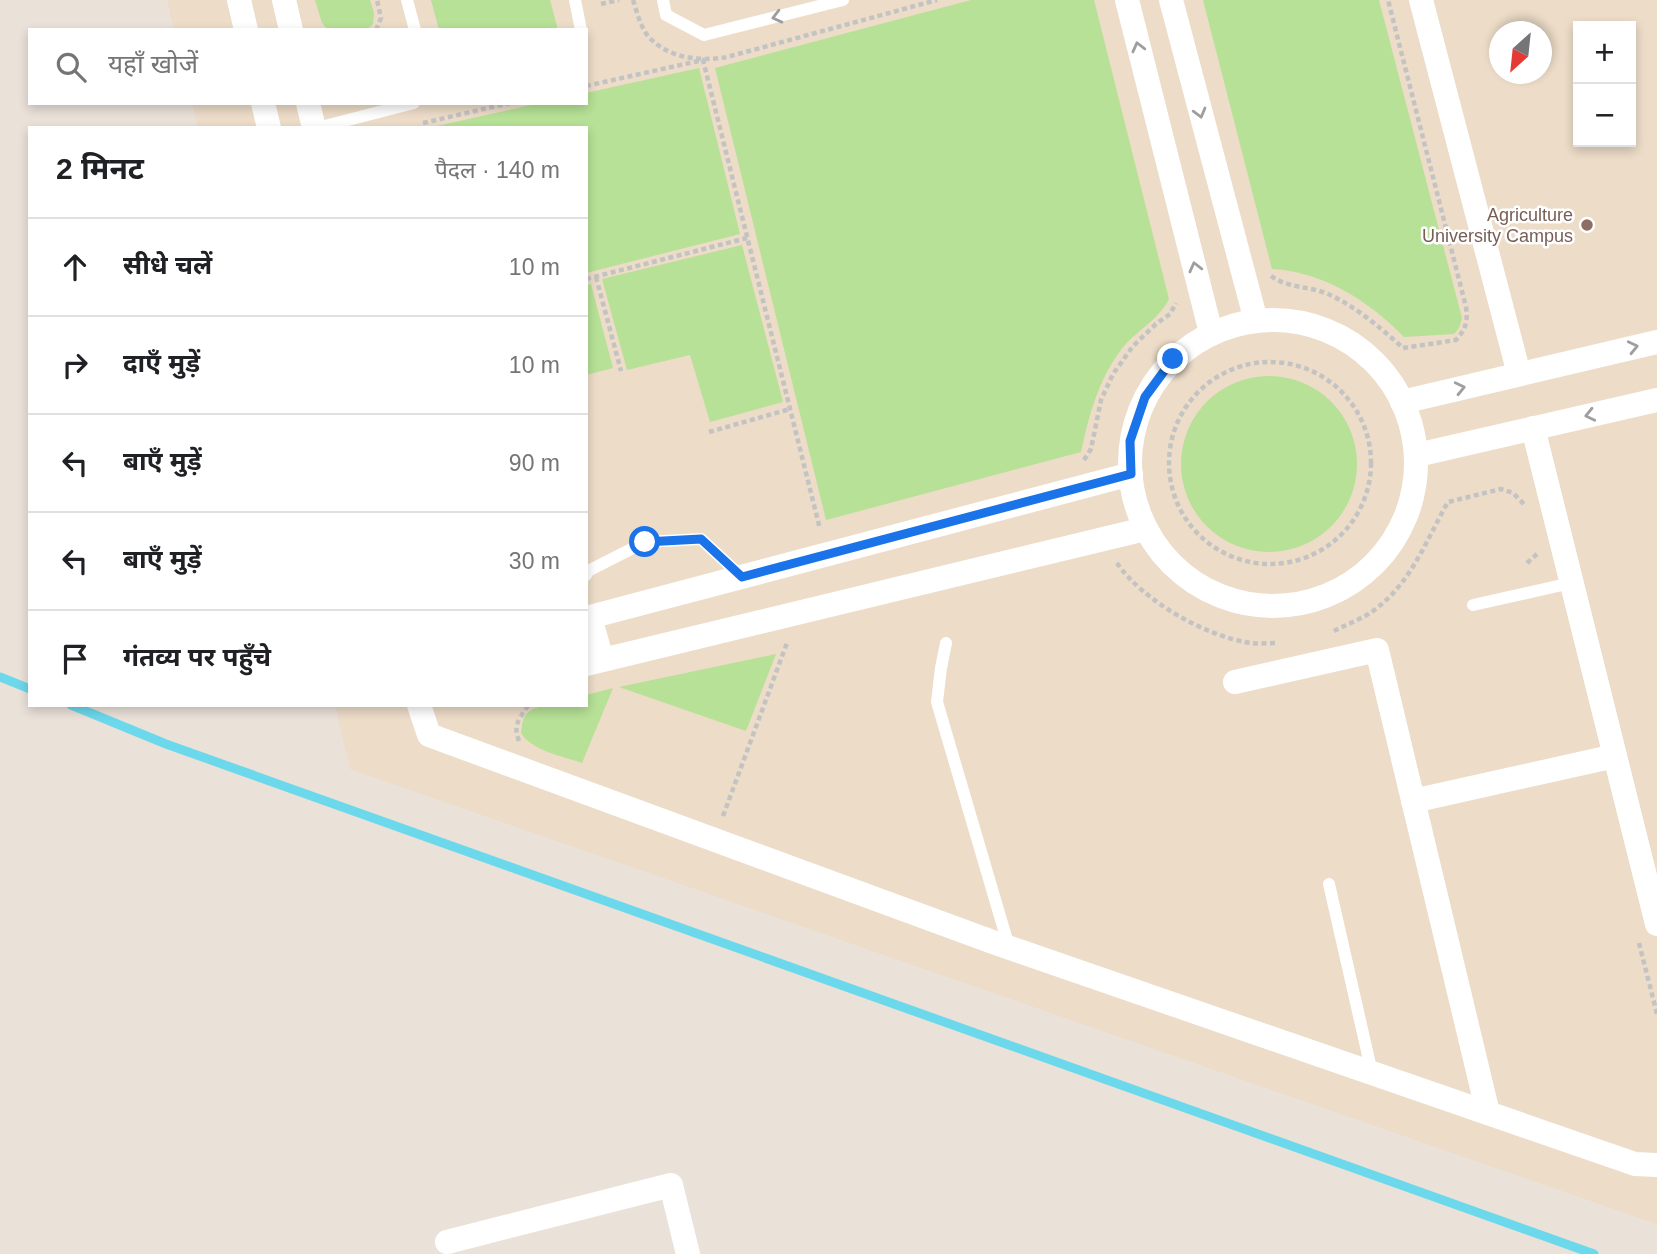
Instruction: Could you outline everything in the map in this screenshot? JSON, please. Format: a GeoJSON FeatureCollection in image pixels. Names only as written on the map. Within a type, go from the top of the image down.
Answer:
{"type":"FeatureCollection","features":[{"type":"Feature","properties":{"kind":"street"},"geometry":{"type":"LineString","coordinates":[[239,0],[246,28]]}},
{"type":"Feature","properties":{"kind":"street"},"geometry":{"type":"LineString","coordinates":[[284,0],[291,28]]}},
{"type":"Feature","properties":{"kind":"street"},"geometry":{"type":"LineString","coordinates":[[1126,0],[1211,333]]}},
{"type":"Feature","properties":{"kind":"street"},"geometry":{"type":"LineString","coordinates":[[1171,0],[1256,321]]}},
{"type":"Feature","properties":{"kind":"street"},"geometry":{"type":"LineString","coordinates":[[1421,0],[1519,374]]}},
{"type":"Feature","properties":{"kind":"street"},"geometry":{"type":"LineString","coordinates":[[263,105],[269,126]]}},
{"type":"Feature","properties":{"kind":"street"},"geometry":{"type":"LineString","coordinates":[[310,105],[315,126]]}},
{"type":"Feature","properties":{"kind":"street"},"geometry":{"type":"LineString","coordinates":[[1256,321],[1303,323],[1346,340],[1382,370],[1406,410],[1417,455],[1412,503],[1391,546],[1357,581],[1314,602],[1266,607],[1218,596],[1177,571],[1145,529],[1131,487],[1130,441],[1145,397],[1173,359],[1211,333],[1256,321]]}},
{"type":"Feature","properties":{"kind":"street"},"geometry":{"type":"LineString","coordinates":[[1402,402],[1657,342]]}},
{"type":"Feature","properties":{"kind":"street"},"geometry":{"type":"LineString","coordinates":[[1417,455],[1657,400]]}},
{"type":"Feature","properties":{"kind":"street"},"geometry":{"type":"LineString","coordinates":[[1532,428],[1615,756],[1647,932]]}},
{"type":"Feature","properties":{"kind":"street"},"geometry":{"type":"LineString","coordinates":[[1131,474],[588,618],[594,662],[1145,529]]}},
{"type":"Feature","properties":{"kind":"street"},"geometry":{"type":"LineString","coordinates":[[1235,682],[1377,650],[1488,1113]]}},
{"type":"Feature","properties":{"kind":"street"},"geometry":{"type":"LineString","coordinates":[[420,707],[429,735],[1009,948],[1635,1164],[1657,1165]]}},
{"type":"Feature","properties":{"kind":"street"},"geometry":{"type":"LineString","coordinates":[[1413,801],[1615,756]]}},
{"type":"Feature","properties":{"kind":"street"},"geometry":{"type":"LineString","coordinates":[[447,1241],[671,1185],[688,1254]]}},
{"type":"Feature","properties":{"kind":"lane"},"geometry":{"type":"LineString","coordinates":[[407,0],[414,28]]}},
{"type":"Feature","properties":{"kind":"lane"},"geometry":{"type":"LineString","coordinates":[[575,0],[581,28]]}},
{"type":"Feature","properties":{"kind":"lane"},"geometry":{"type":"LineString","coordinates":[[666,1],[666,15],[704,35],[843,0]]}},
{"type":"Feature","properties":{"kind":"lane"},"geometry":{"type":"LineString","coordinates":[[324,126],[406,105]]}},
{"type":"Feature","properties":{"kind":"lane"},"geometry":{"type":"LineString","coordinates":[[588,571],[645,542],[701,539],[742,577]]}},
{"type":"Feature","properties":{"kind":"lane"},"geometry":{"type":"LineString","coordinates":[[1474,604],[1572,583]]}},
{"type":"Feature","properties":{"kind":"lane"},"geometry":{"type":"LineString","coordinates":[[946,643],[937,702],[1009,948]]}},
{"type":"Feature","properties":{"kind":"lane"},"geometry":{"type":"LineString","coordinates":[[1329,884],[1372,1073]]}},
{"type":"Feature","properties":{"kind":"path"},"geometry":{"type":"LineString","coordinates":[[377,0],[381,18],[377,28]]}},
{"type":"Feature","properties":{"kind":"path"},"geometry":{"type":"LineString","coordinates":[[601,4],[618,0]]}},
{"type":"Feature","properties":{"kind":"path"},"geometry":{"type":"LineString","coordinates":[[1265,272],[1281,283],[1305,286],[1352,307],[1403,348],[1456,340],[1465,327],[1468,320],[1466,307],[1388,0]]}},
{"type":"Feature","properties":{"kind":"path"},"geometry":{"type":"LineString","coordinates":[[588,86],[702,60],[820,529]]}},
{"type":"Feature","properties":{"kind":"path"},"geometry":{"type":"LineString","coordinates":[[416,125],[501,105]]}},
{"type":"Feature","properties":{"kind":"path"},"geometry":{"type":"LineString","coordinates":[[588,278],[747,238]]}},
{"type":"Feature","properties":{"kind":"path"},"geometry":{"type":"LineString","coordinates":[[596,276],[621,371]]}},
{"type":"Feature","properties":{"kind":"path"},"geometry":{"type":"LineString","coordinates":[[1083,462],[1091,449],[1101,400],[1113,374],[1133,346],[1170,314],[1176,306],[1177,298]]}},
{"type":"Feature","properties":{"kind":"path"},"geometry":{"type":"LineString","coordinates":[[1279,362],[1312,371],[1340,390],[1361,418],[1371,451],[1369,485],[1356,517],[1333,542],[1314,553],[1305,558],[1273,564],[1241,560],[1212,546],[1189,524],[1174,496],[1168,465],[1172,433],[1188,402],[1213,379],[1244,365],[1279,362]]}},
{"type":"Feature","properties":{"kind":"path"},"geometry":{"type":"LineString","coordinates":[[709,432],[790,409]]}},
{"type":"Feature","properties":{"kind":"path"},"geometry":{"type":"LineString","coordinates":[[1329,634],[1373,611],[1402,584],[1418,561],[1448,502],[1501,489],[1513,493],[1524,502],[1529,514]]}},
{"type":"Feature","properties":{"kind":"path"},"geometry":{"type":"LineString","coordinates":[[1527,563],[1539,550]]}},
{"type":"Feature","properties":{"kind":"path"},"geometry":{"type":"LineString","coordinates":[[1115,561],[1123,573],[1150,598],[1192,623],[1224,637],[1252,643],[1282,643]]}},
{"type":"Feature","properties":{"kind":"path"},"geometry":{"type":"LineString","coordinates":[[721,820],[787,643]]}},
{"type":"Feature","properties":{"kind":"path"},"geometry":{"type":"LineString","coordinates":[[527,707],[516,726],[520,743],[527,748]]}},
{"type":"Feature","properties":{"kind":"path"},"geometry":{"type":"LineString","coordinates":[[1647,932],[1657,1014]]}},
{"type":"Feature","properties":{"kind":"shaded area"},"geometry":{"type":"Polygon","coordinates":[[[167,0],[1657,0],[1657,1224],[350,769],[335,707],[588,707],[588,126],[198,126],[192,105],[588,105],[588,28],[174,28],[167,0]]]}},
{"type":"Feature","properties":{"kind":"green space"},"geometry":{"type":"Polygon","coordinates":[[[315,0],[370,0],[374,13],[373,24],[369,28],[326,28],[322,23],[315,0]]]}},
{"type":"Feature","properties":{"kind":"green space"},"geometry":{"type":"Polygon","coordinates":[[[431,0],[550,0],[557,28],[438,28],[431,0]]]}},
{"type":"Feature","properties":{"kind":"green space"},"geometry":{"type":"Polygon","coordinates":[[[971,0],[1094,0],[1169,299],[1159,314],[1127,343],[1106,374],[1095,399],[1081,452],[826,520],[715,68],[971,0]]]}},
{"type":"Feature","properties":{"kind":"green space"},"geometry":{"type":"Polygon","coordinates":[[[1203,0],[1379,0],[1462,318],[1454,334],[1404,337],[1361,300],[1327,282],[1291,271],[1272,269],[1203,0]]]}},
{"type":"Feature","properties":{"kind":"green space"},"geometry":{"type":"Polygon","coordinates":[[[699,68],[740,234],[588,272],[588,126],[437,126],[531,105],[588,105],[588,93],[699,68]]]}},
{"type":"Feature","properties":{"kind":"green space"},"geometry":{"type":"Polygon","coordinates":[[[742,245],[783,402],[710,422],[690,355],[627,370],[602,279],[742,245]]]}},
{"type":"Feature","properties":{"kind":"green space"},"geometry":{"type":"Polygon","coordinates":[[[591,284],[613,368],[588,374],[588,285],[591,284]]]}},
{"type":"Feature","properties":{"kind":"green space"},"geometry":{"type":"Polygon","coordinates":[[[1269,376],[1303,383],[1331,402],[1350,430],[1357,464],[1350,498],[1331,526],[1303,545],[1269,552],[1235,545],[1207,526],[1188,498],[1181,464],[1188,430],[1207,402],[1235,383],[1269,376]]]}},
{"type":"Feature","properties":{"kind":"green space"},"geometry":{"type":"Polygon","coordinates":[[[776,654],[746,731],[619,687],[776,654]]]}},
{"type":"Feature","properties":{"kind":"green space"},"geometry":{"type":"Polygon","coordinates":[[[613,688],[582,763],[540,749],[521,733],[525,716],[530,711],[540,707],[588,707],[588,694],[613,688]]]}},
{"type":"Feature","properties":{"kind":"waterway"},"geometry":{"type":"LineString","coordinates":[[0,677],[28,688]]}},
{"type":"Feature","properties":{"kind":"waterway"},"geometry":{"type":"LineString","coordinates":[[76,707],[166,744],[1594,1254]]}},
{"type":"Feature","properties":{"kind":"place","name":"Agriculture University Campus"},"geometry":{"type":"Point","coordinates":[1587,225]}},
{"type":"Feature","properties":{"kind":"route"},"geometry":{"type":"LineString","coordinates":[[645,542],[701,539],[742,577],[1131,474],[1130,441],[1145,397],[1173,359]]}}]}
